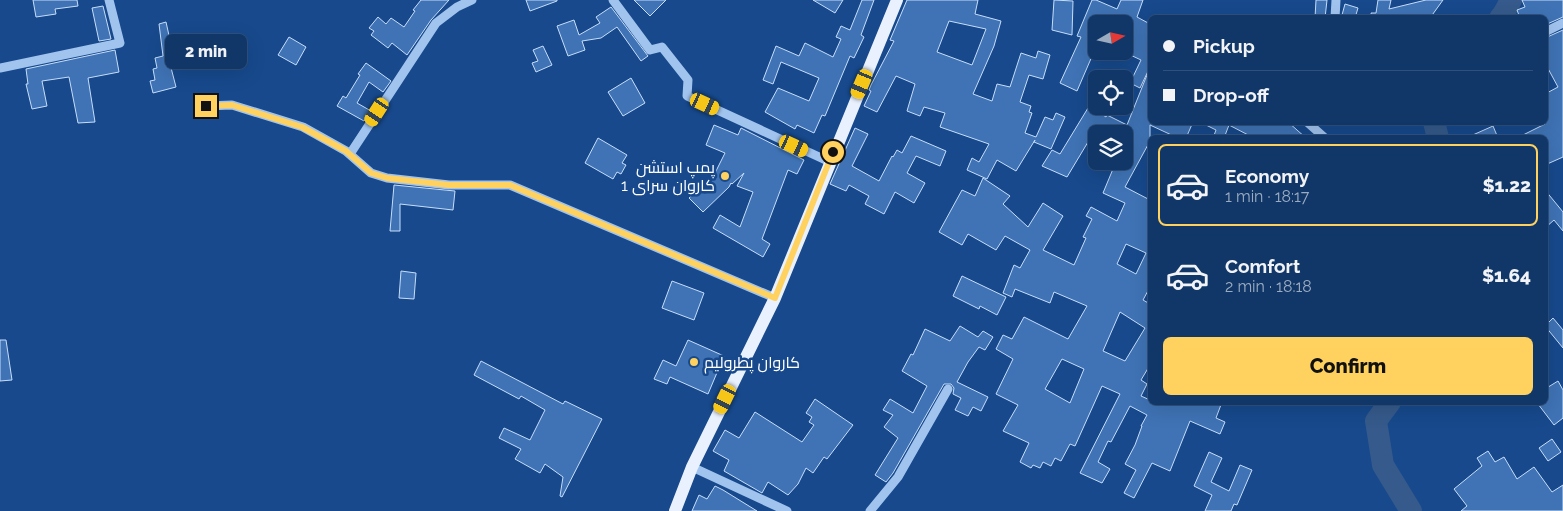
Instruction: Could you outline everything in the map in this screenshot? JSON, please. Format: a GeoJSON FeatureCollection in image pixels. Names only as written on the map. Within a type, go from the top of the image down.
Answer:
{"type":"FeatureCollection","features":[{"type":"Feature","properties":{"kind":"main road"},"geometry":{"type":"LineString","coordinates":[[675,511],[692,467],[775,298],[897,0]]}},
{"type":"Feature","properties":{"kind":"street"},"geometry":{"type":"LineString","coordinates":[[0,68],[120,43],[109,0]]}},
{"type":"Feature","properties":{"kind":"street"},"geometry":{"type":"LineString","coordinates":[[350,154],[436,23],[456,7],[472,0]]}},
{"type":"Feature","properties":{"kind":"street"},"geometry":{"type":"LineString","coordinates":[[613,0],[650,50],[662,47],[688,80],[687,96],[830,162]]}},
{"type":"Feature","properties":{"kind":"street"},"geometry":{"type":"LineString","coordinates":[[1335,15],[1336,0]]}},
{"type":"Feature","properties":{"kind":"street"},"geometry":{"type":"LineString","coordinates":[[1548,30],[1563,23]]}},
{"type":"Feature","properties":{"kind":"street"},"geometry":{"type":"LineString","coordinates":[[206,106],[232,105],[302,127],[350,154],[371,173],[387,178],[449,185],[510,185],[775,298]]}},
{"type":"Feature","properties":{"kind":"street"},"geometry":{"type":"LineString","coordinates":[[1310,125],[1321,135]]}},
{"type":"Feature","properties":{"kind":"street"},"geometry":{"type":"LineString","coordinates":[[870,511],[898,476],[948,389]]}},
{"type":"Feature","properties":{"kind":"street"},"geometry":{"type":"LineString","coordinates":[[692,467],[787,511]]}},
{"type":"Feature","properties":{"kind":"building"},"geometry":{"type":"Polygon","coordinates":[[[33,0],[77,0],[78,6],[55,9],[56,14],[36,17],[33,0]]]}},
{"type":"Feature","properties":{"kind":"building"},"geometry":{"type":"Polygon","coordinates":[[[421,0],[449,0],[431,20],[407,55],[392,43],[388,48],[371,35],[374,31],[369,28],[378,17],[386,24],[391,18],[404,27],[421,0]]]}},
{"type":"Feature","properties":{"kind":"building"},"geometry":{"type":"Polygon","coordinates":[[[526,0],[557,0],[557,1],[530,11],[526,0]]]}},
{"type":"Feature","properties":{"kind":"building"},"geometry":{"type":"Polygon","coordinates":[[[634,0],[666,0],[650,16],[634,0]]]}},
{"type":"Feature","properties":{"kind":"building"},"geometry":{"type":"Polygon","coordinates":[[[813,0],[843,0],[835,13],[813,0]]]}},
{"type":"Feature","properties":{"kind":"building"},"geometry":{"type":"Polygon","coordinates":[[[862,0],[874,0],[861,35],[864,37],[854,58],[850,56],[825,116],[822,115],[814,133],[797,125],[795,129],[765,112],[778,88],[809,101],[819,78],[781,62],[773,84],[763,80],[776,46],[799,56],[805,43],[833,57],[841,39],[836,37],[841,26],[850,30],[862,0]]]}},
{"type":"Feature","properties":{"kind":"building"},"geometry":{"type":"Polygon","coordinates":[[[907,0],[978,0],[975,14],[1001,21],[994,46],[973,94],[992,101],[997,84],[1010,87],[1021,53],[1036,58],[1038,51],[1050,55],[1043,79],[1029,75],[1020,102],[1031,106],[1029,112],[1032,113],[1025,133],[1036,137],[1045,117],[1053,120],[1056,113],[1065,117],[1051,149],[1034,142],[1035,140],[1016,171],[997,160],[987,179],[967,170],[972,158],[979,162],[989,144],[940,127],[945,113],[924,107],[920,116],[907,111],[915,84],[896,76],[877,112],[864,106],[871,91],[869,90],[871,85],[894,41],[890,40],[907,0]],[[949,21],[937,52],[972,65],[986,29],[949,21]]]}},
{"type":"Feature","properties":{"kind":"building"},"geometry":{"type":"Polygon","coordinates":[[[1054,0],[1073,1],[1072,35],[1052,30],[1054,0]]]}},
{"type":"Feature","properties":{"kind":"building"},"geometry":{"type":"Polygon","coordinates":[[[1092,0],[1117,9],[1121,0],[1143,0],[1137,17],[1148,23],[1148,71],[1140,88],[1133,84],[1133,77],[1141,60],[1133,56],[1133,15],[1088,15],[1088,60],[1090,60],[1077,91],[1060,83],[1081,37],[1077,36],[1092,0]]]}},
{"type":"Feature","properties":{"kind":"building"},"geometry":{"type":"Polygon","coordinates":[[[1316,0],[1327,0],[1325,15],[1315,15],[1316,0]]]}},
{"type":"Feature","properties":{"kind":"building"},"geometry":{"type":"Polygon","coordinates":[[[1378,0],[1391,0],[1389,9],[1426,0],[1443,0],[1432,15],[1371,15],[1371,13],[1376,13],[1378,0]]]}},
{"type":"Feature","properties":{"kind":"building"},"geometry":{"type":"Polygon","coordinates":[[[1522,0],[1563,0],[1563,17],[1548,24],[1548,15],[1519,15],[1517,10],[1525,7],[1522,0]]]}},
{"type":"Feature","properties":{"kind":"building"},"geometry":{"type":"Polygon","coordinates":[[[1345,4],[1358,8],[1356,15],[1342,15],[1345,4]]]}},
{"type":"Feature","properties":{"kind":"building"},"geometry":{"type":"Polygon","coordinates":[[[103,6],[111,39],[99,41],[92,8],[103,6]]]}},
{"type":"Feature","properties":{"kind":"building"},"geometry":{"type":"Polygon","coordinates":[[[611,7],[648,56],[641,61],[617,27],[601,38],[582,41],[585,50],[568,56],[557,26],[574,20],[579,35],[600,23],[596,17],[611,7]]]}},
{"type":"Feature","properties":{"kind":"building"},"geometry":{"type":"Polygon","coordinates":[[[166,22],[174,58],[169,60],[176,87],[153,93],[150,81],[155,80],[153,69],[157,68],[155,58],[163,56],[159,24],[166,22]]]}},
{"type":"Feature","properties":{"kind":"building"},"geometry":{"type":"Polygon","coordinates":[[[1563,30],[1563,157],[1548,164],[1548,135],[1523,135],[1543,125],[1548,125],[1548,92],[1558,87],[1548,69],[1548,37],[1563,30]]]}},
{"type":"Feature","properties":{"kind":"building"},"geometry":{"type":"Polygon","coordinates":[[[289,37],[306,47],[296,65],[278,55],[289,37]]]}},
{"type":"Feature","properties":{"kind":"building"},"geometry":{"type":"Polygon","coordinates":[[[543,46],[552,65],[536,72],[532,63],[538,61],[533,50],[543,46]]]}},
{"type":"Feature","properties":{"kind":"building"},"geometry":{"type":"Polygon","coordinates":[[[115,50],[119,72],[88,78],[95,122],[78,123],[69,77],[42,81],[47,106],[32,109],[26,84],[28,84],[26,69],[115,50]]]}},
{"type":"Feature","properties":{"kind":"building"},"geometry":{"type":"Polygon","coordinates":[[[366,63],[391,81],[383,92],[369,82],[357,103],[371,111],[364,121],[337,106],[343,96],[346,98],[366,63]]]}},
{"type":"Feature","properties":{"kind":"building"},"geometry":{"type":"Polygon","coordinates":[[[1148,72],[1148,125],[1150,125],[1150,135],[1148,135],[1148,145],[1125,187],[1148,199],[1148,291],[1143,300],[1148,303],[1148,368],[1141,380],[1147,384],[1141,396],[1148,399],[1148,405],[1221,405],[1216,418],[1225,422],[1220,434],[1190,421],[1170,471],[1152,463],[1134,498],[1124,493],[1136,470],[1125,464],[1147,415],[1130,406],[1111,442],[1108,441],[1098,462],[1110,469],[1102,483],[1080,473],[1120,394],[1102,386],[1075,446],[1070,444],[1061,461],[1055,458],[1051,466],[1043,462],[1040,468],[1033,465],[1031,468],[1020,462],[1029,443],[1003,431],[1018,405],[996,394],[1013,359],[996,349],[1003,335],[1012,339],[1024,317],[1068,339],[1087,306],[1054,292],[1050,303],[1015,289],[1012,297],[1003,293],[1014,265],[1020,268],[1030,250],[1005,236],[996,250],[968,234],[962,245],[939,232],[962,190],[975,196],[983,178],[1010,196],[1003,204],[1028,227],[1043,203],[1063,216],[1043,250],[1074,265],[1086,238],[1083,237],[1092,219],[1086,216],[1091,207],[1117,221],[1125,203],[1103,193],[1113,170],[1133,170],[1133,125],[1127,125],[1131,115],[1133,115],[1133,110],[1148,72]],[[1126,244],[1117,264],[1136,274],[1146,253],[1126,244]],[[1120,312],[1103,351],[1125,361],[1145,328],[1120,312]],[[1062,359],[1045,389],[1070,403],[1084,369],[1062,359]]]}},
{"type":"Feature","properties":{"kind":"building"},"geometry":{"type":"Polygon","coordinates":[[[631,78],[645,103],[623,116],[608,92],[631,78]]]}},
{"type":"Feature","properties":{"kind":"building"},"geometry":{"type":"Polygon","coordinates":[[[1088,108],[1088,115],[1103,115],[1106,117],[1107,115],[1127,125],[1088,125],[1088,142],[1067,177],[1042,166],[1052,150],[1060,154],[1088,108]]]}},
{"type":"Feature","properties":{"kind":"building"},"geometry":{"type":"Polygon","coordinates":[[[714,125],[738,135],[741,128],[804,160],[797,174],[788,170],[762,239],[770,244],[763,257],[713,228],[720,215],[740,227],[753,192],[737,186],[744,173],[731,183],[703,212],[689,198],[714,175],[725,153],[706,145],[714,125]]]}},
{"type":"Feature","properties":{"kind":"building"},"geometry":{"type":"Polygon","coordinates":[[[1150,125],[1192,125],[1187,135],[1172,135],[1150,125]]]}},
{"type":"Feature","properties":{"kind":"building"},"geometry":{"type":"Polygon","coordinates":[[[1206,125],[1229,125],[1225,135],[1214,135],[1216,130],[1206,125]]]}},
{"type":"Feature","properties":{"kind":"building"},"geometry":{"type":"Polygon","coordinates":[[[1229,125],[1291,125],[1303,135],[1248,135],[1229,125]]]}},
{"type":"Feature","properties":{"kind":"building"},"geometry":{"type":"Polygon","coordinates":[[[1493,126],[1497,135],[1473,135],[1493,126]]]}},
{"type":"Feature","properties":{"kind":"building"},"geometry":{"type":"Polygon","coordinates":[[[855,128],[868,134],[852,166],[879,181],[892,156],[897,150],[902,153],[911,136],[946,151],[940,166],[916,156],[907,173],[925,183],[914,203],[895,192],[884,214],[865,204],[869,196],[849,185],[846,191],[830,184],[855,128]]]}},
{"type":"Feature","properties":{"kind":"building"},"geometry":{"type":"Polygon","coordinates":[[[598,138],[627,155],[622,163],[626,165],[621,174],[617,172],[613,179],[585,163],[598,138]]]}},
{"type":"Feature","properties":{"kind":"building"},"geometry":{"type":"Polygon","coordinates":[[[394,185],[455,191],[453,210],[400,204],[400,231],[390,231],[394,185]]]}},
{"type":"Feature","properties":{"kind":"building"},"geometry":{"type":"Polygon","coordinates":[[[1548,194],[1563,212],[1563,231],[1554,220],[1548,225],[1548,194]]]}},
{"type":"Feature","properties":{"kind":"building"},"geometry":{"type":"Polygon","coordinates":[[[401,271],[416,273],[414,299],[399,298],[401,271]]]}},
{"type":"Feature","properties":{"kind":"building"},"geometry":{"type":"Polygon","coordinates":[[[962,276],[1006,297],[997,315],[980,306],[979,309],[953,296],[962,276]]]}},
{"type":"Feature","properties":{"kind":"building"},"geometry":{"type":"Polygon","coordinates":[[[672,281],[704,293],[694,320],[662,308],[672,281]]]}},
{"type":"Feature","properties":{"kind":"building"},"geometry":{"type":"Polygon","coordinates":[[[1553,318],[1563,330],[1563,348],[1548,330],[1548,323],[1553,318]]]}},
{"type":"Feature","properties":{"kind":"building"},"geometry":{"type":"Polygon","coordinates":[[[960,326],[978,337],[983,331],[993,337],[985,350],[979,347],[957,382],[988,397],[981,411],[973,407],[968,416],[955,410],[961,398],[953,394],[954,388],[951,384],[944,384],[886,482],[875,475],[898,438],[884,427],[893,415],[883,410],[890,399],[913,413],[927,386],[902,371],[911,354],[913,355],[925,329],[950,341],[960,326]]]}},
{"type":"Feature","properties":{"kind":"building"},"geometry":{"type":"Polygon","coordinates":[[[0,340],[6,340],[12,380],[0,381],[0,340]]]}},
{"type":"Feature","properties":{"kind":"building"},"geometry":{"type":"Polygon","coordinates":[[[688,340],[724,356],[708,394],[670,377],[667,384],[654,379],[663,360],[676,366],[688,340]]]}},
{"type":"Feature","properties":{"kind":"building"},"geometry":{"type":"Polygon","coordinates":[[[481,361],[563,404],[565,401],[602,419],[562,497],[560,496],[563,477],[545,464],[540,473],[515,459],[521,449],[499,438],[504,428],[530,440],[545,410],[521,396],[519,399],[474,375],[481,361]]]}},
{"type":"Feature","properties":{"kind":"building"},"geometry":{"type":"Polygon","coordinates":[[[1558,381],[1563,390],[1563,418],[1554,425],[1539,405],[1548,405],[1548,387],[1558,381]]]}},
{"type":"Feature","properties":{"kind":"building"},"geometry":{"type":"Polygon","coordinates":[[[815,399],[853,425],[827,459],[824,457],[813,473],[806,468],[798,484],[788,495],[768,482],[762,493],[724,471],[729,460],[713,451],[725,430],[739,438],[755,412],[802,442],[814,425],[809,422],[812,417],[806,413],[815,399]]]}},
{"type":"Feature","properties":{"kind":"building"},"geometry":{"type":"Polygon","coordinates":[[[1552,439],[1561,452],[1548,461],[1539,448],[1552,439]]]}},
{"type":"Feature","properties":{"kind":"building"},"geometry":{"type":"Polygon","coordinates":[[[1488,451],[1495,462],[1504,457],[1517,479],[1534,467],[1552,492],[1563,485],[1563,511],[1461,511],[1467,506],[1454,489],[1482,466],[1477,458],[1488,451]]]}},
{"type":"Feature","properties":{"kind":"building"},"geometry":{"type":"Polygon","coordinates":[[[1209,452],[1222,458],[1211,482],[1229,491],[1240,465],[1252,470],[1237,505],[1234,504],[1231,511],[1205,511],[1212,495],[1194,486],[1209,452]]]}},
{"type":"Feature","properties":{"kind":"building"},"geometry":{"type":"Polygon","coordinates":[[[715,486],[757,511],[692,511],[699,495],[707,499],[715,486]]]}},
{"type":"Feature","properties":{"kind":"waterway"},"geometry":{"type":"LineString","coordinates":[[1502,15],[1511,0]]}},
{"type":"Feature","properties":{"kind":"waterway"},"geometry":{"type":"LineString","coordinates":[[1435,125],[1437,135]]}},
{"type":"Feature","properties":{"kind":"waterway"},"geometry":{"type":"LineString","coordinates":[[1388,405],[1376,421],[1383,465],[1411,511]]}},
{"type":"Feature","properties":{"kind":"place","name":"پمپ استشن کاروان سرای 1"},"geometry":{"type":"Point","coordinates":[725,176]}},
{"type":"Feature","properties":{"kind":"place","name":"کاروان پطرولیم"},"geometry":{"type":"Point","coordinates":[694,362]}},
{"type":"Feature","properties":{"kind":"route"},"geometry":{"type":"LineString","coordinates":[[206,106],[232,105],[302,127],[346,151],[371,173],[387,178],[449,185],[510,185],[775,298],[833,152]]}}]}
